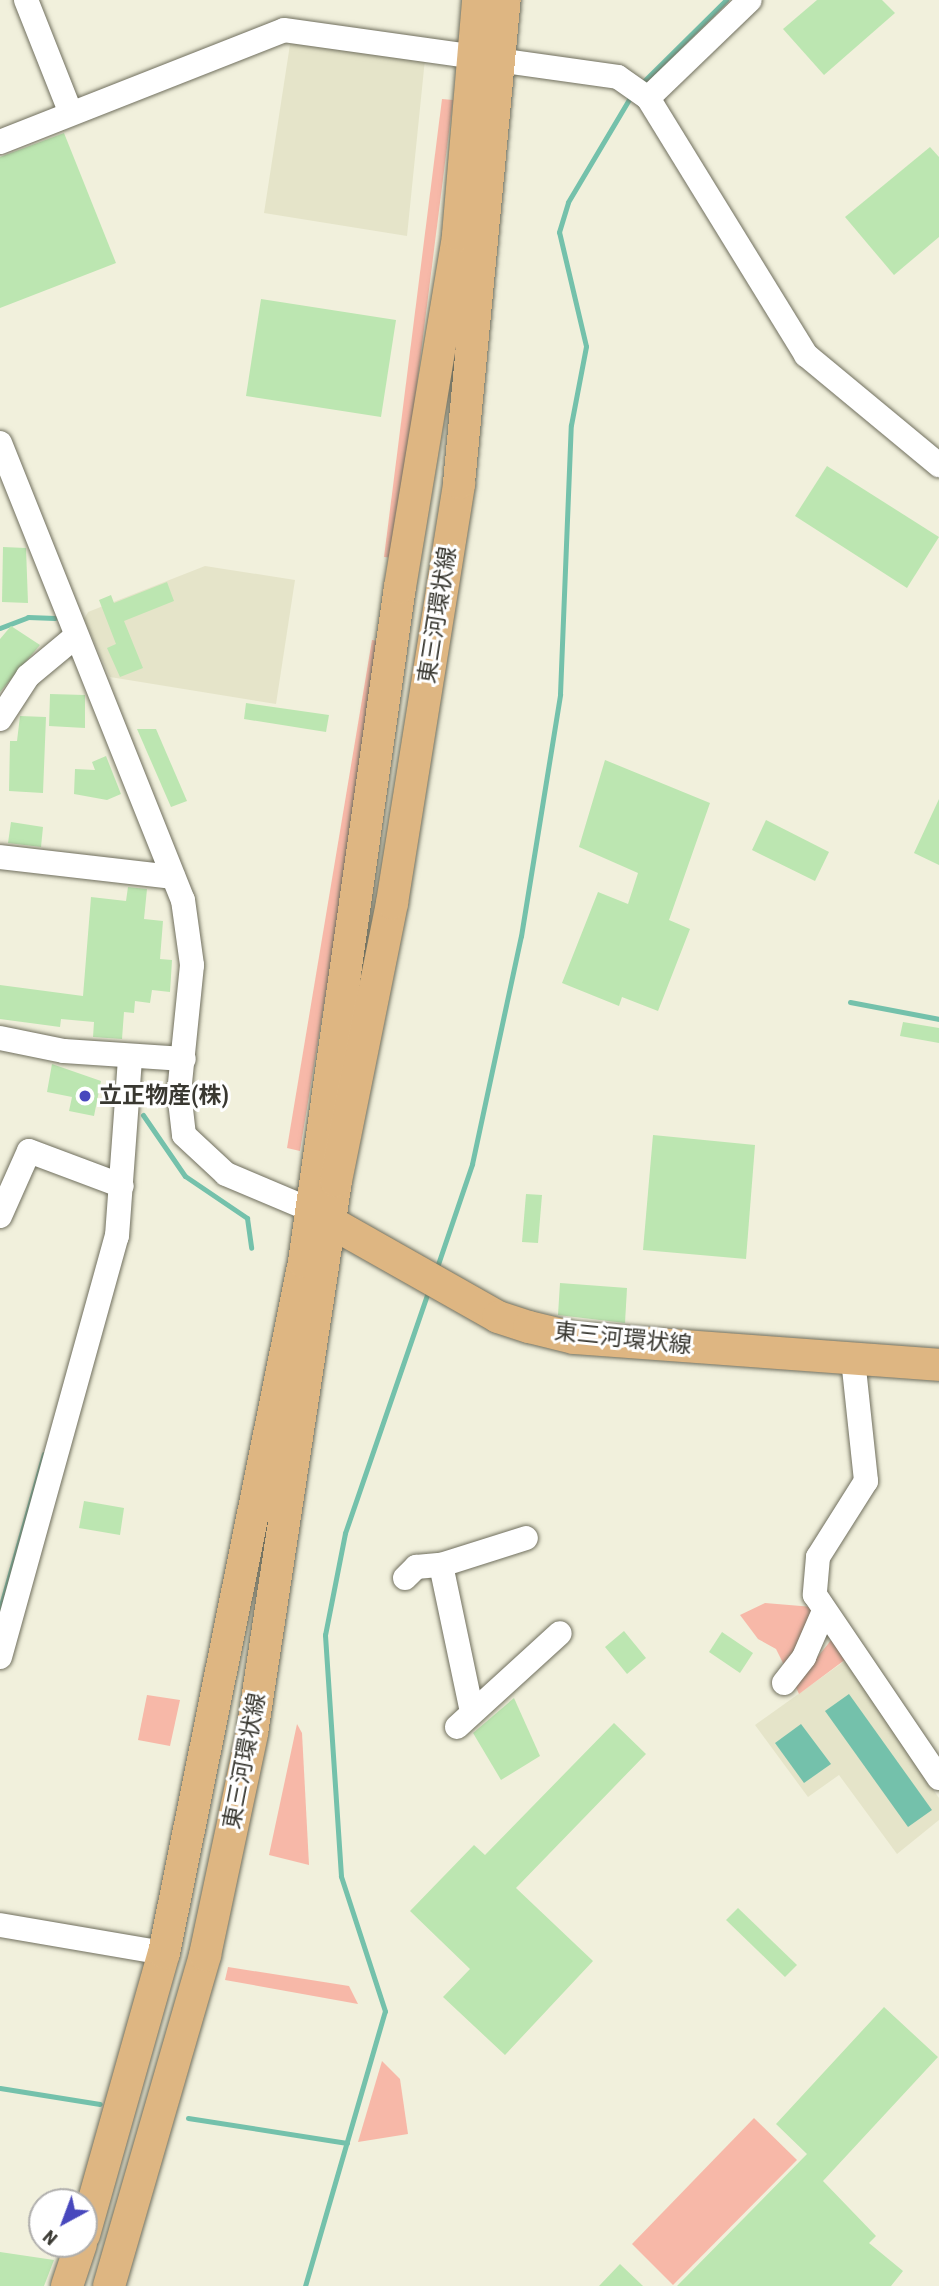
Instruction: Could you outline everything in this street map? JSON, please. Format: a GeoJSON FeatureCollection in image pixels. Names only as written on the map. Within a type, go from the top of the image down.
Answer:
{"type":"FeatureCollection","features":[{"type":"Feature","properties":{"kind":"main road","name":"東三河環状線"},"geometry":{"type":"LineString","coordinates":[[97,2188],[164,1953],[321,1217],[459,483],[488,59],[478,0]]}},
{"type":"Feature","properties":{"kind":"main road","name":"東三河環状線"},"geometry":{"type":"LineString","coordinates":[[110,2286],[178,2058],[216,1903],[252,1733],[458,235],[488,59],[505,0]]}},
{"type":"Feature","properties":{"kind":"main road","name":"東三河環状線"},"geometry":{"type":"LineString","coordinates":[[321,1217],[498,1317],[574,1338],[939,1365]]}},
{"type":"Feature","properties":{"kind":"main road"},"geometry":{"type":"LineString","coordinates":[[67,2286],[76,2258]]}},
{"type":"Feature","properties":{"kind":"street"},"geometry":{"type":"LineString","coordinates":[[26,0],[70,111]]}},
{"type":"Feature","properties":{"kind":"street"},"geometry":{"type":"LineString","coordinates":[[639,90],[750,0]]}},
{"type":"Feature","properties":{"kind":"street"},"geometry":{"type":"LineString","coordinates":[[0,142],[70,111],[284,30],[488,59],[639,90],[806,355],[939,465]]}},
{"type":"Feature","properties":{"kind":"street"},"geometry":{"type":"LineString","coordinates":[[3,457],[173,877],[191,943],[181,1124],[196,1152],[226,1174],[321,1217]]}},
{"type":"Feature","properties":{"kind":"street"},"geometry":{"type":"LineString","coordinates":[[0,719],[28,676],[75,637]]}},
{"type":"Feature","properties":{"kind":"street"},"geometry":{"type":"LineString","coordinates":[[0,857],[173,877]]}},
{"type":"Feature","properties":{"kind":"street"},"geometry":{"type":"LineString","coordinates":[[0,1038],[130,1057],[184,1059]]}},
{"type":"Feature","properties":{"kind":"street"},"geometry":{"type":"LineString","coordinates":[[0,1657],[117,1236],[130,1057]]}},
{"type":"Feature","properties":{"kind":"street"},"geometry":{"type":"LineString","coordinates":[[0,1216],[29,1151],[122,1186]]}},
{"type":"Feature","properties":{"kind":"street"},"geometry":{"type":"LineString","coordinates":[[853,1359],[866,1481],[818,1557],[814,1581],[824,1611],[939,1778]]}},
{"type":"Feature","properties":{"kind":"street"},"geometry":{"type":"LineString","coordinates":[[405,1578],[416,1567],[441,1565],[526,1538]]}},
{"type":"Feature","properties":{"kind":"street"},"geometry":{"type":"LineString","coordinates":[[441,1565],[464,1720],[560,1633]]}},
{"type":"Feature","properties":{"kind":"street"},"geometry":{"type":"LineString","coordinates":[[784,1683],[804,1657],[824,1611]]}},
{"type":"Feature","properties":{"kind":"street"},"geometry":{"type":"LineString","coordinates":[[0,1925],[164,1953]]}},
{"type":"Feature","properties":{"kind":"shaded area"},"geometry":{"type":"Polygon","coordinates":[[[291,38],[425,59],[407,236],[264,213],[291,38]]]}},
{"type":"Feature","properties":{"kind":"shaded area"},"geometry":{"type":"Polygon","coordinates":[[[442,99],[453,100],[395,558],[384,557],[442,99]]]}},
{"type":"Feature","properties":{"kind":"shaded area"},"geometry":{"type":"Polygon","coordinates":[[[205,566],[295,580],[276,704],[110,677],[84,619],[88,612],[205,566]]]}},
{"type":"Feature","properties":{"kind":"shaded area"},"geometry":{"type":"Polygon","coordinates":[[[372,640],[383,642],[300,1151],[287,1148],[372,640]]]}},
{"type":"Feature","properties":{"kind":"shaded area"},"geometry":{"type":"Polygon","coordinates":[[[765,1603],[813,1607],[786,1669],[776,1649],[758,1639],[740,1615],[765,1603]]]}},
{"type":"Feature","properties":{"kind":"shaded area"},"geometry":{"type":"Polygon","coordinates":[[[832,1639],[846,1659],[799,1694],[795,1685],[832,1639]]]}},
{"type":"Feature","properties":{"kind":"shaded area"},"geometry":{"type":"Polygon","coordinates":[[[846,1660],[939,1798],[939,1820],[897,1854],[839,1775],[808,1797],[755,1725],[846,1660]]]}},
{"type":"Feature","properties":{"kind":"shaded area"},"geometry":{"type":"Polygon","coordinates":[[[147,1695],[180,1700],[170,1746],[138,1740],[147,1695]]]}},
{"type":"Feature","properties":{"kind":"shaded area"},"geometry":{"type":"Polygon","coordinates":[[[297,1724],[302,1733],[309,1865],[269,1855],[297,1724]]]}},
{"type":"Feature","properties":{"kind":"shaded area"},"geometry":{"type":"Polygon","coordinates":[[[228,1967],[349,1986],[358,2004],[225,1980],[228,1967]]]}},
{"type":"Feature","properties":{"kind":"shaded area"},"geometry":{"type":"Polygon","coordinates":[[[382,2061],[400,2079],[408,2134],[358,2142],[382,2061]]]}},
{"type":"Feature","properties":{"kind":"shaded area"},"geometry":{"type":"Polygon","coordinates":[[[754,2118],[797,2160],[673,2285],[632,2244],[754,2118]]]}},
{"type":"Feature","properties":{"kind":"water"},"geometry":{"type":"Polygon","coordinates":[[[849,1694],[932,1810],[908,1827],[825,1711],[849,1694]]]}},
{"type":"Feature","properties":{"kind":"water"},"geometry":{"type":"Polygon","coordinates":[[[801,1724],[831,1764],[804,1783],[775,1743],[801,1724]]]}},
{"type":"Feature","properties":{"kind":"building"},"geometry":{"type":"Polygon","coordinates":[[[817,0],[882,0],[895,13],[824,75],[783,29],[817,0]]]}},
{"type":"Feature","properties":{"kind":"building"},"geometry":{"type":"Polygon","coordinates":[[[64,133],[116,263],[0,308],[0,157],[64,133]]]}},
{"type":"Feature","properties":{"kind":"building"},"geometry":{"type":"Polygon","coordinates":[[[930,147],[939,157],[939,237],[894,275],[845,217],[930,147]]]}},
{"type":"Feature","properties":{"kind":"building"},"geometry":{"type":"Polygon","coordinates":[[[261,299],[396,320],[381,417],[246,396],[261,299]]]}},
{"type":"Feature","properties":{"kind":"building"},"geometry":{"type":"Polygon","coordinates":[[[827,466],[939,537],[907,588],[795,516],[827,466]]]}},
{"type":"Feature","properties":{"kind":"building"},"geometry":{"type":"Polygon","coordinates":[[[3,547],[26,548],[28,603],[2,602],[3,547]]]}},
{"type":"Feature","properties":{"kind":"building"},"geometry":{"type":"Polygon","coordinates":[[[167,582],[174,601],[124,621],[143,668],[120,677],[107,648],[116,644],[99,600],[111,595],[114,603],[167,582]]]}},
{"type":"Feature","properties":{"kind":"building"},"geometry":{"type":"Polygon","coordinates":[[[11,626],[40,645],[0,692],[0,639],[11,626]]]}},
{"type":"Feature","properties":{"kind":"building"},"geometry":{"type":"Polygon","coordinates":[[[50,694],[85,695],[85,728],[49,726],[50,694]]]}},
{"type":"Feature","properties":{"kind":"building"},"geometry":{"type":"Polygon","coordinates":[[[246,703],[329,715],[326,732],[244,719],[246,703]]]}},
{"type":"Feature","properties":{"kind":"building"},"geometry":{"type":"Polygon","coordinates":[[[20,716],[46,717],[43,793],[9,791],[10,741],[17,741],[20,716]]]}},
{"type":"Feature","properties":{"kind":"building"},"geometry":{"type":"Polygon","coordinates":[[[137,729],[156,729],[187,801],[171,807],[137,729]]]}},
{"type":"Feature","properties":{"kind":"building"},"geometry":{"type":"Polygon","coordinates":[[[106,756],[121,794],[107,800],[74,794],[75,769],[95,770],[92,762],[106,756]]]}},
{"type":"Feature","properties":{"kind":"building"},"geometry":{"type":"Polygon","coordinates":[[[605,760],[710,803],[669,920],[690,929],[658,1011],[622,997],[619,1006],[562,983],[598,892],[628,904],[638,873],[579,847],[605,760]]]}},
{"type":"Feature","properties":{"kind":"building"},"geometry":{"type":"Polygon","coordinates":[[[939,799],[939,865],[914,853],[939,799]]]}},
{"type":"Feature","properties":{"kind":"building"},"geometry":{"type":"Polygon","coordinates":[[[766,820],[829,852],[815,881],[752,850],[766,820]]]}},
{"type":"Feature","properties":{"kind":"building"},"geometry":{"type":"Polygon","coordinates":[[[11,822],[43,827],[41,847],[8,843],[11,822]]]}},
{"type":"Feature","properties":{"kind":"building"},"geometry":{"type":"Polygon","coordinates":[[[128,887],[147,889],[144,919],[163,921],[160,959],[172,960],[170,992],[152,990],[150,1003],[135,1001],[134,1013],[124,1012],[122,1039],[93,1037],[94,1022],[61,1019],[60,1027],[0,1019],[0,985],[83,996],[91,897],[126,901],[128,887]]]}},
{"type":"Feature","properties":{"kind":"building"},"geometry":{"type":"Polygon","coordinates":[[[903,1022],[939,1028],[939,1043],[900,1036],[903,1022]]]}},
{"type":"Feature","properties":{"kind":"building"},"geometry":{"type":"Polygon","coordinates":[[[52,1064],[101,1081],[94,1116],[69,1111],[72,1097],[47,1092],[52,1064]]]}},
{"type":"Feature","properties":{"kind":"building"},"geometry":{"type":"Polygon","coordinates":[[[653,1135],[755,1145],[746,1259],[643,1250],[653,1135]]]}},
{"type":"Feature","properties":{"kind":"building"},"geometry":{"type":"Polygon","coordinates":[[[526,1194],[542,1195],[538,1243],[522,1242],[526,1194]]]}},
{"type":"Feature","properties":{"kind":"building"},"geometry":{"type":"Polygon","coordinates":[[[560,1283],[627,1288],[625,1323],[558,1315],[560,1283]]]}},
{"type":"Feature","properties":{"kind":"building"},"geometry":{"type":"Polygon","coordinates":[[[84,1501],[124,1508],[120,1535],[79,1528],[84,1501]]]}},
{"type":"Feature","properties":{"kind":"building"},"geometry":{"type":"Polygon","coordinates":[[[624,1631],[646,1658],[627,1674],[605,1647],[624,1631]]]}},
{"type":"Feature","properties":{"kind":"building"},"geometry":{"type":"Polygon","coordinates":[[[722,1632],[753,1653],[740,1673],[709,1652],[722,1632]]]}},
{"type":"Feature","properties":{"kind":"building"},"geometry":{"type":"Polygon","coordinates":[[[514,1698],[540,1756],[501,1780],[473,1733],[514,1698]]]}},
{"type":"Feature","properties":{"kind":"building"},"geometry":{"type":"Polygon","coordinates":[[[614,1723],[646,1754],[516,1888],[593,1961],[505,2055],[443,1997],[470,1969],[410,1911],[474,1845],[485,1855],[614,1723]]]}},
{"type":"Feature","properties":{"kind":"building"},"geometry":{"type":"Polygon","coordinates":[[[738,1908],[797,1965],[785,1977],[726,1920],[738,1908]]]}},
{"type":"Feature","properties":{"kind":"building"},"geometry":{"type":"Polygon","coordinates":[[[884,2007],[938,2057],[823,2181],[876,2236],[869,2243],[903,2271],[891,2286],[677,2286],[807,2154],[776,2124],[884,2007]]]}},
{"type":"Feature","properties":{"kind":"building"},"geometry":{"type":"Polygon","coordinates":[[[0,2252],[54,2260],[44,2286],[0,2286],[0,2252]]]}},
{"type":"Feature","properties":{"kind":"building"},"geometry":{"type":"Polygon","coordinates":[[[620,2264],[643,2286],[599,2286],[620,2264]]]}},
{"type":"Feature","properties":{"kind":"waterway"},"geometry":{"type":"LineString","coordinates":[[641,84],[726,0]]}},
{"type":"Feature","properties":{"kind":"waterway"},"geometry":{"type":"LineString","coordinates":[[436,1270],[472,1164],[521,936],[560,694],[571,425],[586,346],[559,232],[568,202],[632,94]]}},
{"type":"Feature","properties":{"kind":"waterway"},"geometry":{"type":"LineString","coordinates":[[0,628],[28,617],[55,618]]}},
{"type":"Feature","properties":{"kind":"waterway"},"geometry":{"type":"LineString","coordinates":[[850,1002],[939,1019]]}},
{"type":"Feature","properties":{"kind":"waterway"},"geometry":{"type":"LineString","coordinates":[[143,1115],[185,1176],[247,1218],[251,1248]]}},
{"type":"Feature","properties":{"kind":"waterway"},"geometry":{"type":"LineString","coordinates":[[305,2286],[385,2011],[341,1876],[325,1635],[345,1533],[429,1289]]}},
{"type":"Feature","properties":{"kind":"waterway"},"geometry":{"type":"LineString","coordinates":[[0,1609],[44,1454]]}},
{"type":"Feature","properties":{"kind":"waterway"},"geometry":{"type":"LineString","coordinates":[[0,2088],[100,2104]]}},
{"type":"Feature","properties":{"kind":"waterway"},"geometry":{"type":"LineString","coordinates":[[188,2118],[347,2143]]}},
{"type":"Feature","properties":{"kind":"place","name":"立正物産(株)"},"geometry":{"type":"Point","coordinates":[85,1096]}}]}
